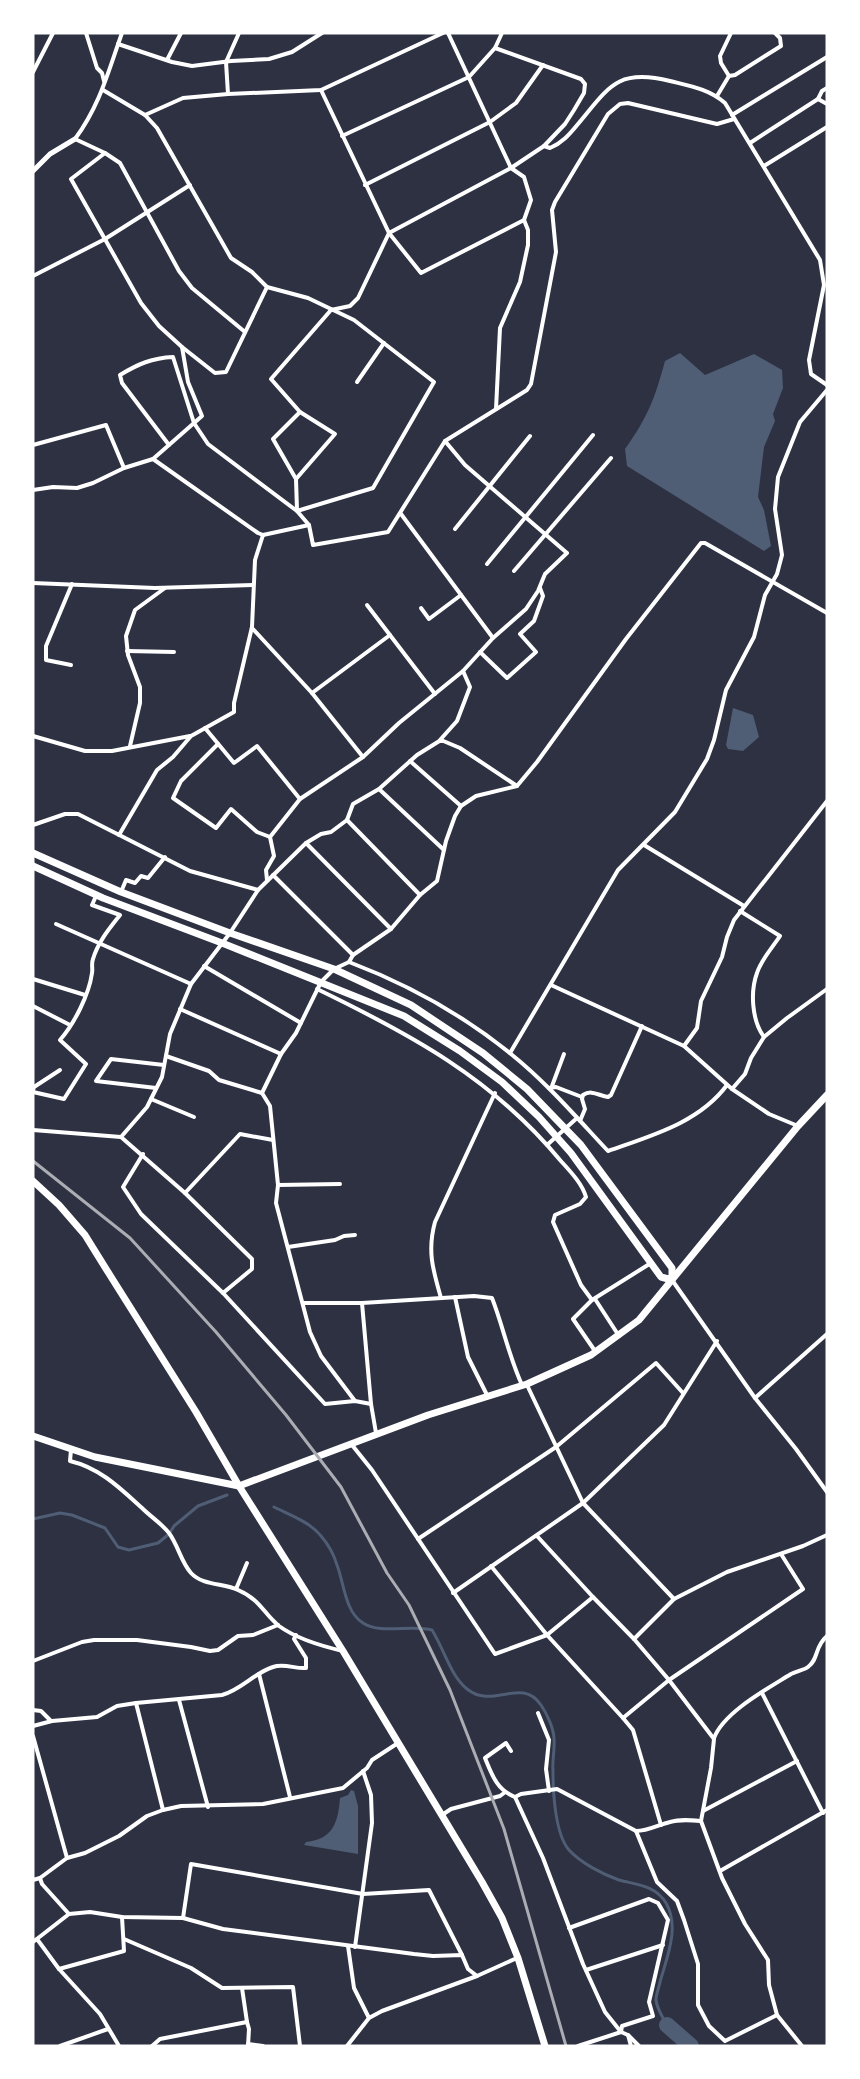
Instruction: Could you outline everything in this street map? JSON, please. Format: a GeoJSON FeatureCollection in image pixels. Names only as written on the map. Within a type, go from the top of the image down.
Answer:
{"type":"FeatureCollection","features":[{"type":"Feature","properties":{"kind":"main road"},"geometry":{"type":"LineString","coordinates":[[33,853],[121,892],[334,969],[411,1005],[483,1053],[527,1089],[581,1145],[672,1268],[672,1280]]}},
{"type":"Feature","properties":{"kind":"main road"},"geometry":{"type":"LineString","coordinates":[[33,866],[97,895],[222,943],[319,985],[405,1016],[460,1051],[502,1082],[539,1117],[571,1153],[661,1277],[672,1280]]}},
{"type":"Feature","properties":{"kind":"main road"},"geometry":{"type":"LineString","coordinates":[[33,1436],[95,1457],[239,1486],[376,1433],[524,1384],[596,1352],[639,1320],[798,1126],[827,1095]]}},
{"type":"Feature","properties":{"kind":"main road"},"geometry":{"type":"LineString","coordinates":[[33,1181],[59,1205],[85,1235],[343,1651],[502,1918],[518,1958],[545,2046]]}},
{"type":"Feature","properties":{"kind":"street"},"geometry":{"type":"LineString","coordinates":[[33,72],[54,33]]}},
{"type":"Feature","properties":{"kind":"street"},"geometry":{"type":"LineString","coordinates":[[86,33],[104,82]]}},
{"type":"Feature","properties":{"kind":"street"},"geometry":{"type":"LineString","coordinates":[[33,171],[50,154],[75,139],[89,120],[103,90],[122,33]]}},
{"type":"Feature","properties":{"kind":"street"},"geometry":{"type":"LineString","coordinates":[[167,60],[180,33]]}},
{"type":"Feature","properties":{"kind":"street"},"geometry":{"type":"LineString","coordinates":[[228,94],[226,62],[239,33]]}},
{"type":"Feature","properties":{"kind":"street"},"geometry":{"type":"LineString","coordinates":[[118,44],[192,66],[277,57],[292,52],[322,33]]}},
{"type":"Feature","properties":{"kind":"street"},"geometry":{"type":"LineString","coordinates":[[145,115],[183,98],[321,90],[443,33]]}},
{"type":"Feature","properties":{"kind":"street"},"geometry":{"type":"LineString","coordinates":[[448,33],[511,168],[524,177],[531,200],[524,220],[528,230],[528,245],[520,282],[500,328],[496,410]]}},
{"type":"Feature","properties":{"kind":"street"},"geometry":{"type":"LineString","coordinates":[[342,136],[469,77],[495,48],[502,33]]}},
{"type":"Feature","properties":{"kind":"street"},"geometry":{"type":"LineString","coordinates":[[729,76],[721,63],[720,56],[731,33]]}},
{"type":"Feature","properties":{"kind":"street"},"geometry":{"type":"LineString","coordinates":[[717,96],[729,76],[735,75],[781,46],[780,38],[775,33]]}},
{"type":"Feature","properties":{"kind":"street"},"geometry":{"type":"LineString","coordinates":[[296,478],[335,434],[300,412],[271,379],[331,310],[350,306],[358,298],[389,233],[511,168],[544,146],[570,117],[584,93],[585,84],[581,79],[495,48]]}},
{"type":"Feature","properties":{"kind":"street"},"geometry":{"type":"LineString","coordinates":[[169,445],[123,383],[120,375],[138,364],[157,358],[173,357],[194,423],[208,444],[297,511],[309,525],[313,545],[388,532],[445,441],[527,390],[531,384],[556,252],[552,210],[608,114],[620,104],[628,103],[717,124],[733,117],[827,57]]}},
{"type":"Feature","properties":{"kind":"street"},"geometry":{"type":"LineString","coordinates":[[365,185],[490,122],[516,103],[543,65]]}},
{"type":"Feature","properties":{"kind":"street"},"geometry":{"type":"LineString","coordinates":[[544,146],[550,148],[561,143],[601,96],[617,82],[626,79],[642,75],[651,76],[702,88],[717,96],[725,103],[820,260],[824,285],[809,360],[812,374],[827,385]]}},
{"type":"Feature","properties":{"kind":"street"},"geometry":{"type":"LineString","coordinates":[[750,143],[818,99],[822,91],[827,88]]}},
{"type":"Feature","properties":{"kind":"street"},"geometry":{"type":"LineString","coordinates":[[103,90],[145,115],[165,139],[231,258],[252,272],[267,287],[308,298],[354,320],[434,382],[373,488],[297,511]]}},
{"type":"Feature","properties":{"kind":"street"},"geometry":{"type":"LineString","coordinates":[[321,90],[389,233],[421,273],[524,220]]}},
{"type":"Feature","properties":{"kind":"street"},"geometry":{"type":"LineString","coordinates":[[818,99],[827,104]]}},
{"type":"Feature","properties":{"kind":"street"},"geometry":{"type":"LineString","coordinates":[[764,166],[827,127]]}},
{"type":"Feature","properties":{"kind":"street"},"geometry":{"type":"LineString","coordinates":[[75,139],[120,163],[179,271],[192,288],[245,332]]}},
{"type":"Feature","properties":{"kind":"street"},"geometry":{"type":"LineString","coordinates":[[105,153],[71,179],[141,303],[159,326],[215,373],[226,372],[267,287]]}},
{"type":"Feature","properties":{"kind":"street"},"geometry":{"type":"LineString","coordinates":[[33,276],[105,239],[190,185]]}},
{"type":"Feature","properties":{"kind":"street"},"geometry":{"type":"LineString","coordinates":[[357,382],[384,343]]}},
{"type":"Feature","properties":{"kind":"street"},"geometry":{"type":"LineString","coordinates":[[33,490],[52,487],[77,488],[124,468],[153,459],[202,416],[189,382],[182,347]]}},
{"type":"Feature","properties":{"kind":"street"},"geometry":{"type":"LineString","coordinates":[[510,1053],[618,870],[675,812],[707,759],[726,690],[753,637],[765,595],[777,574],[782,555],[776,509],[778,477],[800,422],[827,390]]}},
{"type":"Feature","properties":{"kind":"street"},"geometry":{"type":"LineString","coordinates":[[297,511],[296,478],[273,439],[300,412]]}},
{"type":"Feature","properties":{"kind":"street"},"geometry":{"type":"LineString","coordinates":[[33,445],[106,425],[124,468]]}},
{"type":"Feature","properties":{"kind":"street"},"geometry":{"type":"LineString","coordinates":[[487,564],[592,435]]}},
{"type":"Feature","properties":{"kind":"street"},"geometry":{"type":"LineString","coordinates":[[455,529],[530,436]]}},
{"type":"Feature","properties":{"kind":"street"},"geometry":{"type":"LineString","coordinates":[[270,837],[300,799],[363,757],[399,723],[463,671],[493,638],[526,609],[540,588],[545,574],[567,554],[465,465],[445,441]]}},
{"type":"Feature","properties":{"kind":"street"},"geometry":{"type":"LineString","coordinates":[[514,571],[611,458]]}},
{"type":"Feature","properties":{"kind":"street"},"geometry":{"type":"LineString","coordinates":[[153,459],[258,533],[263,535],[309,525]]}},
{"type":"Feature","properties":{"kind":"street"},"geometry":{"type":"LineString","coordinates":[[401,514],[493,638]]}},
{"type":"Feature","properties":{"kind":"street"},"geometry":{"type":"LineString","coordinates":[[119,835],[157,770],[173,757],[191,736],[234,712],[234,703],[252,627],[255,560],[263,535]]}},
{"type":"Feature","properties":{"kind":"street"},"geometry":{"type":"LineString","coordinates":[[262,1093],[281,1054],[301,1023],[319,985],[334,969],[349,962],[353,955],[391,929],[420,895],[437,881],[444,850],[455,816],[461,806],[476,796],[517,786],[698,545],[705,543],[827,614]]}},
{"type":"Feature","properties":{"kind":"street"},"geometry":{"type":"LineString","coordinates":[[33,583],[166,587],[253,585]]}},
{"type":"Feature","properties":{"kind":"street"},"geometry":{"type":"LineString","coordinates":[[71,665],[46,660],[46,646],[72,584]]}},
{"type":"Feature","properties":{"kind":"street"},"geometry":{"type":"LineString","coordinates":[[130,746],[140,703],[140,687],[127,651],[126,636],[135,610],[166,587]]}},
{"type":"Feature","properties":{"kind":"street"},"geometry":{"type":"LineString","coordinates":[[480,652],[507,678],[536,652],[520,634],[534,621],[543,596],[540,588]]}},
{"type":"Feature","properties":{"kind":"street"},"geometry":{"type":"LineString","coordinates":[[421,608],[429,619],[461,596]]}},
{"type":"Feature","properties":{"kind":"street"},"geometry":{"type":"LineString","coordinates":[[367,605],[435,694]]}},
{"type":"Feature","properties":{"kind":"street"},"geometry":{"type":"LineString","coordinates":[[252,627],[312,693],[363,757]]}},
{"type":"Feature","properties":{"kind":"street"},"geometry":{"type":"LineString","coordinates":[[312,693],[390,635]]}},
{"type":"Feature","properties":{"kind":"street"},"geometry":{"type":"LineString","coordinates":[[127,651],[174,652]]}},
{"type":"Feature","properties":{"kind":"street"},"geometry":{"type":"LineString","coordinates":[[121,1137],[147,1107],[151,1099],[164,1065],[170,1034],[191,984],[230,933],[258,890],[306,843],[321,834],[331,832],[347,820],[353,804],[379,789],[410,761],[440,741],[457,721],[470,687],[463,671]]}},
{"type":"Feature","properties":{"kind":"street"},"geometry":{"type":"LineString","coordinates":[[204,728],[234,763],[257,746],[300,799]]}},
{"type":"Feature","properties":{"kind":"street"},"geometry":{"type":"LineString","coordinates":[[33,736],[85,752],[112,751],[191,736]]}},
{"type":"Feature","properties":{"kind":"street"},"geometry":{"type":"LineString","coordinates":[[440,741],[460,748],[517,786]]}},
{"type":"Feature","properties":{"kind":"street"},"geometry":{"type":"LineString","coordinates":[[218,744],[181,781],[173,798],[216,828],[231,809],[257,832],[270,837]]}},
{"type":"Feature","properties":{"kind":"street"},"geometry":{"type":"LineString","coordinates":[[410,761],[461,806]]}},
{"type":"Feature","properties":{"kind":"street"},"geometry":{"type":"LineString","coordinates":[[379,789],[444,850]]}},
{"type":"Feature","properties":{"kind":"street"},"geometry":{"type":"LineString","coordinates":[[684,1046],[698,1028],[701,1001],[740,911],[771,875],[827,801]]}},
{"type":"Feature","properties":{"kind":"street"},"geometry":{"type":"LineString","coordinates":[[33,825],[65,814],[78,814],[190,871],[258,890]]}},
{"type":"Feature","properties":{"kind":"street"},"geometry":{"type":"LineString","coordinates":[[347,820],[420,895]]}},
{"type":"Feature","properties":{"kind":"street"},"geometry":{"type":"LineString","coordinates":[[267,880],[266,870],[274,856],[270,837]]}},
{"type":"Feature","properties":{"kind":"street"},"geometry":{"type":"LineString","coordinates":[[306,843],[391,929]]}},
{"type":"Feature","properties":{"kind":"street"},"geometry":{"type":"LineString","coordinates":[[644,845],[744,906]]}},
{"type":"Feature","properties":{"kind":"street"},"geometry":{"type":"LineString","coordinates":[[121,892],[126,880],[135,883],[141,876],[148,878],[165,857]]}},
{"type":"Feature","properties":{"kind":"street"},"geometry":{"type":"LineString","coordinates":[[273,875],[353,955]]}},
{"type":"Feature","properties":{"kind":"street"},"geometry":{"type":"LineString","coordinates":[[60,1070],[34,1087],[33,1091],[64,1099],[86,1064],[60,1040],[69,1030],[82,1005],[93,972],[91,963],[99,943],[120,915],[92,905],[97,895]]}},
{"type":"Feature","properties":{"kind":"street"},"geometry":{"type":"LineString","coordinates":[[740,911],[780,936],[758,970],[755,980],[756,1019],[764,1037]]}},
{"type":"Feature","properties":{"kind":"street"},"geometry":{"type":"LineString","coordinates":[[56,924],[191,984]]}},
{"type":"Feature","properties":{"kind":"street"},"geometry":{"type":"LineString","coordinates":[[349,962],[398,983],[443,1007],[510,1053],[550,1087],[608,1151],[675,1127],[702,1109],[726,1085]]}},
{"type":"Feature","properties":{"kind":"street"},"geometry":{"type":"LineString","coordinates":[[204,966],[301,1023]]}},
{"type":"Feature","properties":{"kind":"street"},"geometry":{"type":"LineString","coordinates":[[33,979],[85,995]]}},
{"type":"Feature","properties":{"kind":"street"},"geometry":{"type":"LineString","coordinates":[[319,985],[456,1064],[495,1093],[547,1145],[584,1191],[586,1197],[584,1201],[555,1215],[554,1222],[581,1285],[594,1299],[619,1336]]}},
{"type":"Feature","properties":{"kind":"street"},"geometry":{"type":"LineString","coordinates":[[551,985],[684,1046],[726,1085],[769,1114],[798,1126]]}},
{"type":"Feature","properties":{"kind":"street"},"geometry":{"type":"LineString","coordinates":[[732,1089],[745,1074],[751,1058],[764,1037],[827,989]]}},
{"type":"Feature","properties":{"kind":"street"},"geometry":{"type":"LineString","coordinates":[[33,1006],[70,1025]]}},
{"type":"Feature","properties":{"kind":"street"},"geometry":{"type":"LineString","coordinates":[[180,1010],[281,1054]]}},
{"type":"Feature","properties":{"kind":"street"},"geometry":{"type":"LineString","coordinates":[[582,1097],[587,1092],[608,1097],[611,1095],[642,1026]]}},
{"type":"Feature","properties":{"kind":"street"},"geometry":{"type":"LineString","coordinates":[[550,1087],[564,1054]]}},
{"type":"Feature","properties":{"kind":"street"},"geometry":{"type":"LineString","coordinates":[[166,1056],[209,1071],[219,1080],[262,1093],[270,1106],[278,1185],[276,1203],[310,1332],[321,1356],[355,1401]]}},
{"type":"Feature","properties":{"kind":"street"},"geometry":{"type":"LineString","coordinates":[[156,1088],[96,1081],[111,1059],[164,1065]]}},
{"type":"Feature","properties":{"kind":"street"},"geometry":{"type":"LineString","coordinates":[[550,1087],[582,1097]]}},
{"type":"Feature","properties":{"kind":"street"},"geometry":{"type":"LineString","coordinates":[[441,1298],[434,1274],[430,1240],[435,1222],[495,1093]]}},
{"type":"Feature","properties":{"kind":"street"},"geometry":{"type":"LineString","coordinates":[[547,1145],[579,1120],[585,1109],[582,1097]]}},
{"type":"Feature","properties":{"kind":"street"},"geometry":{"type":"LineString","coordinates":[[151,1099],[194,1117]]}},
{"type":"Feature","properties":{"kind":"street"},"geometry":{"type":"LineString","coordinates":[[33,1130],[121,1137],[143,1154],[252,1259],[252,1269],[223,1293]]}},
{"type":"Feature","properties":{"kind":"street"},"geometry":{"type":"LineString","coordinates":[[184,1192],[240,1134],[273,1140]]}},
{"type":"Feature","properties":{"kind":"street"},"geometry":{"type":"LineString","coordinates":[[143,1154],[123,1186],[141,1214],[223,1293],[326,1404],[355,1401],[371,1404]]}},
{"type":"Feature","properties":{"kind":"street"},"geometry":{"type":"LineString","coordinates":[[278,1185],[340,1184]]}},
{"type":"Feature","properties":{"kind":"street"},"geometry":{"type":"LineString","coordinates":[[288,1247],[355,1235]]}},
{"type":"Feature","properties":{"kind":"street"},"geometry":{"type":"LineString","coordinates":[[596,1352],[573,1318],[594,1299],[651,1263]]}},
{"type":"Feature","properties":{"kind":"street"},"geometry":{"type":"LineString","coordinates":[[672,1280],[755,1398],[827,1492]]}},
{"type":"Feature","properties":{"kind":"street"},"geometry":{"type":"LineString","coordinates":[[455,1297],[468,1357],[487,1396]]}},
{"type":"Feature","properties":{"kind":"street"},"geometry":{"type":"LineString","coordinates":[[303,1303],[362,1303],[455,1297],[492,1298],[502,1323],[515,1370],[583,1503],[674,1599]]}},
{"type":"Feature","properties":{"kind":"street"},"geometry":{"type":"LineString","coordinates":[[362,1303],[371,1404],[376,1433]]}},
{"type":"Feature","properties":{"kind":"street"},"geometry":{"type":"LineString","coordinates":[[755,1398],[827,1334]]}},
{"type":"Feature","properties":{"kind":"street"},"geometry":{"type":"LineString","coordinates":[[453,1593],[583,1503],[664,1425],[682,1393],[717,1341]]}},
{"type":"Feature","properties":{"kind":"street"},"geometry":{"type":"LineString","coordinates":[[418,1539],[556,1448],[656,1363],[682,1393]]}},
{"type":"Feature","properties":{"kind":"street"},"geometry":{"type":"LineString","coordinates":[[351,1444],[372,1470],[495,1654],[547,1635],[593,1597]]}},
{"type":"Feature","properties":{"kind":"street"},"geometry":{"type":"LineString","coordinates":[[71,1450],[70,1461],[91,1468],[117,1484],[170,1534],[192,1574],[205,1581],[236,1588],[259,1602],[278,1625],[323,1647],[343,1651]]}},
{"type":"Feature","properties":{"kind":"street"},"geometry":{"type":"LineString","coordinates":[[634,1639],[674,1599],[727,1572],[781,1554],[827,1535]]}},
{"type":"Feature","properties":{"kind":"street"},"geometry":{"type":"LineString","coordinates":[[537,1536],[634,1639],[714,1739]]}},
{"type":"Feature","properties":{"kind":"street"},"geometry":{"type":"LineString","coordinates":[[623,1718],[669,1680],[803,1589],[781,1554]]}},
{"type":"Feature","properties":{"kind":"street"},"geometry":{"type":"LineString","coordinates":[[236,1588],[247,1563]]}},
{"type":"Feature","properties":{"kind":"street"},"geometry":{"type":"LineString","coordinates":[[491,1566],[547,1635],[633,1730],[661,1825]]}},
{"type":"Feature","properties":{"kind":"street"},"geometry":{"type":"LineString","coordinates":[[33,1661],[82,1642],[94,1640],[138,1640],[191,1647],[210,1652],[218,1650],[238,1636],[253,1635],[278,1625]]}},
{"type":"Feature","properties":{"kind":"street"},"geometry":{"type":"LineString","coordinates":[[33,1726],[52,1721],[97,1717],[117,1706],[179,1700],[235,1691],[274,1666],[306,1668],[306,1658],[294,1639],[296,1635]]}},
{"type":"Feature","properties":{"kind":"street"},"geometry":{"type":"LineString","coordinates":[[802,2046],[777,2015],[769,1985],[768,1960],[745,1924],[720,1871],[701,1821],[714,1739],[718,1728],[732,1713],[794,1673],[808,1667],[815,1658],[820,1642],[827,1636]]}},
{"type":"Feature","properties":{"kind":"street"},"geometry":{"type":"LineString","coordinates":[[260,1674],[290,1797]]}},
{"type":"Feature","properties":{"kind":"street"},"geometry":{"type":"LineString","coordinates":[[720,1871],[825,1811],[762,1694]]}},
{"type":"Feature","properties":{"kind":"street"},"geometry":{"type":"LineString","coordinates":[[179,1700],[208,1807]]}},
{"type":"Feature","properties":{"kind":"street"},"geometry":{"type":"LineString","coordinates":[[136,1703],[163,1810]]}},
{"type":"Feature","properties":{"kind":"street"},"geometry":{"type":"LineString","coordinates":[[33,1710],[41,1712],[52,1721]]}},
{"type":"Feature","properties":{"kind":"street"},"geometry":{"type":"LineString","coordinates":[[538,1713],[549,1740],[546,1763],[550,1791]]}},
{"type":"Feature","properties":{"kind":"street"},"geometry":{"type":"LineString","coordinates":[[33,1736],[67,1858]]}},
{"type":"Feature","properties":{"kind":"street"},"geometry":{"type":"LineString","coordinates":[[33,1880],[40,1878],[67,1858],[85,1853],[119,1836],[147,1816],[163,1810],[181,1806],[263,1804],[343,1788],[372,1760],[398,1743]]}},
{"type":"Feature","properties":{"kind":"street"},"geometry":{"type":"LineString","coordinates":[[511,1752],[506,1743],[485,1758],[494,1779],[504,1793],[515,1797],[543,1858],[569,1928],[605,2012],[621,2032],[628,2035],[639,2046]]}},
{"type":"Feature","properties":{"kind":"street"},"geometry":{"type":"LineString","coordinates":[[703,1811],[797,1761]]}},
{"type":"Feature","properties":{"kind":"street"},"geometry":{"type":"LineString","coordinates":[[355,1947],[372,1823],[371,1795],[363,1771]]}},
{"type":"Feature","properties":{"kind":"street"},"geometry":{"type":"LineString","coordinates":[[515,1797],[521,1794],[557,1789],[636,1831],[645,1831],[686,1820],[701,1821]]}},
{"type":"Feature","properties":{"kind":"street"},"geometry":{"type":"LineString","coordinates":[[441,1815],[451,1809],[504,1793]]}},
{"type":"Feature","properties":{"kind":"street"},"geometry":{"type":"LineString","coordinates":[[636,1831],[657,1882],[676,1901],[684,1920],[698,1964],[698,2005],[709,2026],[725,2041],[777,2015]]}},
{"type":"Feature","properties":{"kind":"street"},"geometry":{"type":"LineString","coordinates":[[183,1918],[191,1864],[363,1894],[429,1890],[468,1969],[477,1976]]}},
{"type":"Feature","properties":{"kind":"street"},"geometry":{"type":"LineString","coordinates":[[40,1878],[42,1884],[69,1914]]}},
{"type":"Feature","properties":{"kind":"street"},"geometry":{"type":"LineString","coordinates":[[569,1928],[649,1899],[658,1903],[668,1920],[649,2002],[653,2016],[622,2026],[621,2032]]}},
{"type":"Feature","properties":{"kind":"street"},"geometry":{"type":"LineString","coordinates":[[119,2046],[100,2014],[35,1941],[69,1914],[90,1912],[122,1917],[183,1918],[224,1929],[355,1947],[433,1956],[462,1955]]}},
{"type":"Feature","properties":{"kind":"street"},"geometry":{"type":"LineString","coordinates":[[59,1969],[124,1951],[122,1917]]}},
{"type":"Feature","properties":{"kind":"street"},"geometry":{"type":"LineString","coordinates":[[124,1939],[191,1968],[222,1988],[293,1987],[300,2046]]}},
{"type":"Feature","properties":{"kind":"street"},"geometry":{"type":"LineString","coordinates":[[586,1970],[663,1945]]}},
{"type":"Feature","properties":{"kind":"street"},"geometry":{"type":"LineString","coordinates":[[348,1946],[354,1988],[369,2019]]}},
{"type":"Feature","properties":{"kind":"street"},"geometry":{"type":"LineString","coordinates":[[348,2046],[369,2019],[401,2003],[477,1976],[518,1958]]}},
{"type":"Feature","properties":{"kind":"street"},"geometry":{"type":"LineString","coordinates":[[242,1988],[248,2045],[263,2046]]}},
{"type":"Feature","properties":{"kind":"street"},"geometry":{"type":"LineString","coordinates":[[152,2046],[160,2039],[247,2022]]}},
{"type":"Feature","properties":{"kind":"street"},"geometry":{"type":"LineString","coordinates":[[63,2046],[108,2029]]}},
{"type":"Feature","properties":{"kind":"street"},"geometry":{"type":"LineString","coordinates":[[578,2046],[621,2032]]}},
{"type":"Feature","properties":{"kind":"street"},"geometry":{"type":"LineString","coordinates":[[628,2035],[631,2046]]}},
{"type":"Feature","properties":{"kind":"water"},"geometry":{"type":"Polygon","coordinates":[[[680,353],[705,375],[754,354],[782,370],[783,388],[773,414],[775,421],[764,447],[758,497],[764,510],[771,546],[764,551],[627,466],[625,449],[650,407],[665,361],[680,353]]]}},
{"type":"Feature","properties":{"kind":"water"},"geometry":{"type":"Polygon","coordinates":[[[733,708],[753,715],[759,737],[743,751],[728,749],[726,745],[733,708]]]}},
{"type":"Feature","properties":{"kind":"water"},"geometry":{"type":"Polygon","coordinates":[[[351,1790],[354,1791],[358,1806],[358,1854],[304,1845],[328,1833],[338,1815],[340,1798],[348,1795],[351,1790]]]}},
{"type":"Feature","properties":{"kind":"waterway"},"geometry":{"type":"LineString","coordinates":[[33,1519],[60,1513],[72,1515],[105,1528],[118,1547],[129,1550],[158,1543],[198,1506],[227,1495]]}},
{"type":"Feature","properties":{"kind":"waterway"},"geometry":{"type":"LineString","coordinates":[[274,1507],[306,1523],[324,1539],[336,1561],[352,1612],[363,1623],[387,1629],[424,1628],[432,1630],[456,1677],[467,1689],[477,1695],[487,1696],[525,1693],[541,1705],[554,1735],[554,1801],[564,1843],[574,1855],[599,1871],[619,1880],[651,1889],[662,1897],[670,1912],[671,1942],[656,2000],[667,2025]]}},
{"type":"Feature","properties":{"kind":"waterway"},"geometry":{"type":"LineString","coordinates":[[667,2025],[691,2046]]}},
{"type":"Feature","properties":{"kind":"railway"},"geometry":{"type":"LineString","coordinates":[[33,1161],[130,1238],[216,1332],[286,1415],[341,1487],[387,1573],[409,1605],[450,1690],[504,1829],[566,2046]]}}]}
